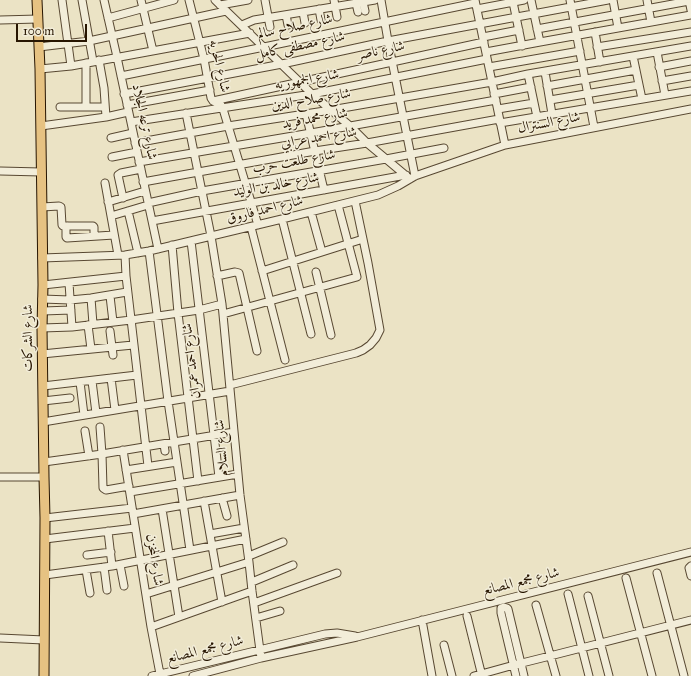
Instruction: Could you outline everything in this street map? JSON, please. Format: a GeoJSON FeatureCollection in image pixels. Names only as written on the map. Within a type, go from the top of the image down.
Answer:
{"type":"FeatureCollection","features":[{"type":"Feature","properties":{"kind":"main road","name":"شارع الشركات"},"geometry":{"type":"LineString","coordinates":[[37,0],[42,172],[42,354],[46,539],[44,676]]}},
{"type":"Feature","properties":{"kind":"street"},"geometry":{"type":"LineString","coordinates":[[62,0],[70,66]]}},
{"type":"Feature","properties":{"kind":"street"},"geometry":{"type":"LineString","coordinates":[[82,0],[93,62],[86,107]]}},
{"type":"Feature","properties":{"kind":"street","name":"شارع ترعه الجلاد"},"geometry":{"type":"LineString","coordinates":[[104,0],[158,249]]}},
{"type":"Feature","properties":{"kind":"street"},"geometry":{"type":"LineString","coordinates":[[140,0],[152,51]]}},
{"type":"Feature","properties":{"kind":"street"},"geometry":{"type":"LineString","coordinates":[[108,18],[174,0]]}},
{"type":"Feature","properties":{"kind":"street","name":"شارع الحريه"},"geometry":{"type":"LineString","coordinates":[[189,0],[204,59],[211,98],[222,107],[258,225]]}},
{"type":"Feature","properties":{"kind":"street"},"geometry":{"type":"LineString","coordinates":[[217,3],[248,0]]}},
{"type":"Feature","properties":{"kind":"street"},"geometry":{"type":"LineString","coordinates":[[265,0],[270,27]]}},
{"type":"Feature","properties":{"kind":"street"},"geometry":{"type":"LineString","coordinates":[[242,25],[254,20],[320,9],[335,3],[360,3],[375,0]]}},
{"type":"Feature","properties":{"kind":"street"},"geometry":{"type":"LineString","coordinates":[[381,0],[411,154],[410,177]]}},
{"type":"Feature","properties":{"kind":"street","name":"شارع صلاح سالم"},"geometry":{"type":"LineString","coordinates":[[121,76],[385,21],[476,4],[524,0]]}},
{"type":"Feature","properties":{"kind":"street"},"geometry":{"type":"LineString","coordinates":[[532,0],[540,42]]}},
{"type":"Feature","properties":{"kind":"street","name":"شارع مصطفى كامل"},"geometry":{"type":"LineString","coordinates":[[124,94],[516,17],[571,3],[608,0]]}},
{"type":"Feature","properties":{"kind":"street"},"geometry":{"type":"LineString","coordinates":[[613,0],[618,28]]}},
{"type":"Feature","properties":{"kind":"street"},"geometry":{"type":"LineString","coordinates":[[647,0],[651,22]]}},
{"type":"Feature","properties":{"kind":"street"},"geometry":{"type":"LineString","coordinates":[[538,29],[689,0],[691,10]]}},
{"type":"Feature","properties":{"kind":"street"},"geometry":{"type":"LineString","coordinates":[[513,2],[522,46]]}},
{"type":"Feature","properties":{"kind":"street"},"geometry":{"type":"LineString","coordinates":[[217,3],[242,25],[312,94],[350,126],[367,143],[410,177]]}},
{"type":"Feature","properties":{"kind":"street"},"geometry":{"type":"LineString","coordinates":[[335,3],[337,16]]}},
{"type":"Feature","properties":{"kind":"street"},"geometry":{"type":"LineString","coordinates":[[360,3],[361,12]]}},
{"type":"Feature","properties":{"kind":"street"},"geometry":{"type":"LineString","coordinates":[[571,3],[594,127]]}},
{"type":"Feature","properties":{"kind":"street"},"geometry":{"type":"LineString","coordinates":[[476,4],[505,145]]}},
{"type":"Feature","properties":{"kind":"street"},"geometry":{"type":"LineString","coordinates":[[320,9],[321,20]]}},
{"type":"Feature","properties":{"kind":"street"},"geometry":{"type":"LineString","coordinates":[[39,47],[90,41],[226,11]]}},
{"type":"Feature","properties":{"kind":"street"},"geometry":{"type":"LineString","coordinates":[[303,12],[305,23]]}},
{"type":"Feature","properties":{"kind":"street"},"geometry":{"type":"LineString","coordinates":[[286,15],[288,25]]}},
{"type":"Feature","properties":{"kind":"street"},"geometry":{"type":"LineString","coordinates":[[487,59],[522,46],[540,42],[691,15]]}},
{"type":"Feature","properties":{"kind":"street"},"geometry":{"type":"LineString","coordinates":[[0,20],[38,19]]}},
{"type":"Feature","properties":{"kind":"street","name":"شارع ناصر"},"geometry":{"type":"LineString","coordinates":[[213,100],[392,61],[519,30]]}},
{"type":"Feature","properties":{"kind":"street"},"geometry":{"type":"LineString","coordinates":[[595,32],[600,62]]}},
{"type":"Feature","properties":{"kind":"street"},"geometry":{"type":"LineString","coordinates":[[598,47],[691,32]]}},
{"type":"Feature","properties":{"kind":"street"},"geometry":{"type":"LineString","coordinates":[[40,69],[70,66],[250,33]]}},
{"type":"Feature","properties":{"kind":"street","name":"شارع صلاح الدين"},"geometry":{"type":"LineString","coordinates":[[135,143],[492,82],[528,74],[691,46]]}},
{"type":"Feature","properties":{"kind":"street"},"geometry":{"type":"LineString","coordinates":[[487,59],[580,50]]}},
{"type":"Feature","properties":{"kind":"street"},"geometry":{"type":"LineString","coordinates":[[656,52],[665,95]]}},
{"type":"Feature","properties":{"kind":"street"},"geometry":{"type":"LineString","coordinates":[[633,56],[642,99]]}},
{"type":"Feature","properties":{"kind":"street","name":"شارع الجمهوريه"},"geometry":{"type":"LineString","coordinates":[[131,122],[312,94],[487,59]]}},
{"type":"Feature","properties":{"kind":"street"},"geometry":{"type":"LineString","coordinates":[[659,66],[691,61]]}},
{"type":"Feature","properties":{"kind":"street"},"geometry":{"type":"LineString","coordinates":[[93,62],[103,81],[106,117]]}},
{"type":"Feature","properties":{"kind":"street"},"geometry":{"type":"LineString","coordinates":[[548,86],[636,70]]}},
{"type":"Feature","properties":{"kind":"street"},"geometry":{"type":"LineString","coordinates":[[545,72],[552,114]]}},
{"type":"Feature","properties":{"kind":"street"},"geometry":{"type":"LineString","coordinates":[[528,74],[537,117]]}},
{"type":"Feature","properties":{"kind":"street"},"geometry":{"type":"LineString","coordinates":[[662,81],[691,76]]}},
{"type":"Feature","properties":{"kind":"street"},"geometry":{"type":"LineString","coordinates":[[550,100],[639,85]]}},
{"type":"Feature","properties":{"kind":"street","name":"شارع محمد فريد"},"geometry":{"type":"LineString","coordinates":[[139,162],[403,117],[495,97],[531,87]]}},
{"type":"Feature","properties":{"kind":"street"},"geometry":{"type":"LineString","coordinates":[[127,104],[210,90]]}},
{"type":"Feature","properties":{"kind":"street","name":"شارع احمد عرابي"},"geometry":{"type":"LineString","coordinates":[[143,182],[407,135],[537,117],[691,91]]}},
{"type":"Feature","properties":{"kind":"street"},"geometry":{"type":"LineString","coordinates":[[498,109],[534,103]]}},
{"type":"Feature","properties":{"kind":"street"},"geometry":{"type":"LineString","coordinates":[[60,107],[105,107]]}},
{"type":"Feature","properties":{"kind":"street","name":"شارع السنترال"},"geometry":{"type":"LineString","coordinates":[[410,177],[505,145],[691,109]]}},
{"type":"Feature","properties":{"kind":"street"},"geometry":{"type":"LineString","coordinates":[[41,126],[106,117],[128,112]]}},
{"type":"Feature","properties":{"kind":"street","name":"شارع السلام"},"geometry":{"type":"LineString","coordinates":[[186,113],[211,236],[222,304],[240,495],[261,658]]}},
{"type":"Feature","properties":{"kind":"street"},"geometry":{"type":"LineString","coordinates":[[306,114],[324,190]]}},
{"type":"Feature","properties":{"kind":"street"},"geometry":{"type":"LineString","coordinates":[[111,138],[133,133]]}},
{"type":"Feature","properties":{"kind":"street","name":"شارع طلعت حرب"},"geometry":{"type":"LineString","coordinates":[[111,216],[148,204],[202,191],[444,148]]}},
{"type":"Feature","properties":{"kind":"street"},"geometry":{"type":"LineString","coordinates":[[112,157],[137,152]]}},
{"type":"Feature","properties":{"kind":"street"},"geometry":{"type":"LineString","coordinates":[[123,198],[118,175],[121,173],[141,170]]}},
{"type":"Feature","properties":{"kind":"street"},"geometry":{"type":"LineString","coordinates":[[0,171],[42,172]]}},
{"type":"Feature","properties":{"kind":"street","name":"شارع خالد بن الوليد"},"geometry":{"type":"LineString","coordinates":[[152,221],[324,190],[410,177]]}},
{"type":"Feature","properties":{"kind":"street","name":"شارع احمد فاروق"},"geometry":{"type":"LineString","coordinates":[[42,258],[121,255],[172,246],[355,201],[385,192],[398,186],[410,177]]}},
{"type":"Feature","properties":{"kind":"street"},"geometry":{"type":"LineString","coordinates":[[104,183],[114,235],[126,276],[148,466]]}},
{"type":"Feature","properties":{"kind":"street"},"geometry":{"type":"LineString","coordinates":[[108,202],[145,191]]}},
{"type":"Feature","properties":{"kind":"street"},"geometry":{"type":"LineString","coordinates":[[43,422],[209,394],[364,350],[376,338],[380,330],[355,201]]}},
{"type":"Feature","properties":{"kind":"street"},"geometry":{"type":"LineString","coordinates":[[223,314],[356,278],[357,276],[338,205]]}},
{"type":"Feature","properties":{"kind":"street"},"geometry":{"type":"LineString","coordinates":[[42,206],[61,207],[63,226],[93,226],[94,236]]}},
{"type":"Feature","properties":{"kind":"street"},"geometry":{"type":"LineString","coordinates":[[128,211],[138,253]]}},
{"type":"Feature","properties":{"kind":"street"},"geometry":{"type":"LineString","coordinates":[[311,212],[322,252]]}},
{"type":"Feature","properties":{"kind":"street"},"geometry":{"type":"LineString","coordinates":[[282,219],[311,334]]}},
{"type":"Feature","properties":{"kind":"street"},"geometry":{"type":"LineString","coordinates":[[67,226],[66,238],[114,235]]}},
{"type":"Feature","properties":{"kind":"street"},"geometry":{"type":"LineString","coordinates":[[250,227],[285,360]]}},
{"type":"Feature","properties":{"kind":"street"},"geometry":{"type":"LineString","coordinates":[[262,272],[363,239]]}},
{"type":"Feature","properties":{"kind":"street","name":"شارع احمد عمران"},"geometry":{"type":"LineString","coordinates":[[191,241],[219,477]]}},
{"type":"Feature","properties":{"kind":"street"},"geometry":{"type":"LineString","coordinates":[[172,246],[178,313],[198,481]]}},
{"type":"Feature","properties":{"kind":"street"},"geometry":{"type":"LineString","coordinates":[[149,251],[168,401],[190,550]]}},
{"type":"Feature","properties":{"kind":"street"},"geometry":{"type":"LineString","coordinates":[[217,276],[235,272],[239,273],[257,351]]}},
{"type":"Feature","properties":{"kind":"street"},"geometry":{"type":"LineString","coordinates":[[316,272],[331,335]]}},
{"type":"Feature","properties":{"kind":"street"},"geometry":{"type":"LineString","coordinates":[[43,285],[126,276]]}},
{"type":"Feature","properties":{"kind":"street"},"geometry":{"type":"LineString","coordinates":[[70,283],[72,327]]}},
{"type":"Feature","properties":{"kind":"street"},"geometry":{"type":"LineString","coordinates":[[42,299],[70,300],[110,296],[127,292]]}},
{"type":"Feature","properties":{"kind":"street"},"geometry":{"type":"LineString","coordinates":[[110,296],[113,322]]}},
{"type":"Feature","properties":{"kind":"street"},"geometry":{"type":"LineString","coordinates":[[91,298],[91,349]]}},
{"type":"Feature","properties":{"kind":"street"},"geometry":{"type":"LineString","coordinates":[[42,328],[72,327],[131,320],[199,310],[222,304]]}},
{"type":"Feature","properties":{"kind":"street"},"geometry":{"type":"LineString","coordinates":[[43,311],[71,310]]}},
{"type":"Feature","properties":{"kind":"street"},"geometry":{"type":"LineString","coordinates":[[110,332],[113,355]]}},
{"type":"Feature","properties":{"kind":"street"},"geometry":{"type":"LineString","coordinates":[[42,354],[133,345]]}},
{"type":"Feature","properties":{"kind":"street"},"geometry":{"type":"LineString","coordinates":[[43,386],[137,375]]}},
{"type":"Feature","properties":{"kind":"street"},"geometry":{"type":"LineString","coordinates":[[111,378],[115,410]]}},
{"type":"Feature","properties":{"kind":"street"},"geometry":{"type":"LineString","coordinates":[[92,381],[96,413]]}},
{"type":"Feature","properties":{"kind":"street"},"geometry":{"type":"LineString","coordinates":[[80,382],[84,415]]}},
{"type":"Feature","properties":{"kind":"street"},"geometry":{"type":"LineString","coordinates":[[43,401],[70,398]]}},
{"type":"Feature","properties":{"kind":"street"},"geometry":{"type":"LineString","coordinates":[[100,428],[104,490],[180,484],[238,474]]}},
{"type":"Feature","properties":{"kind":"street"},"geometry":{"type":"LineString","coordinates":[[85,431],[89,456]]}},
{"type":"Feature","properties":{"kind":"street"},"geometry":{"type":"LineString","coordinates":[[44,462],[234,432]]}},
{"type":"Feature","properties":{"kind":"street"},"geometry":{"type":"LineString","coordinates":[[164,444],[165,451]]}},
{"type":"Feature","properties":{"kind":"street","name":"شارع المخزن"},"geometry":{"type":"LineString","coordinates":[[123,450],[140,561],[160,674]]}},
{"type":"Feature","properties":{"kind":"street"},"geometry":{"type":"LineString","coordinates":[[126,470],[177,462]]}},
{"type":"Feature","properties":{"kind":"street"},"geometry":{"type":"LineString","coordinates":[[0,476],[44,477]]}},
{"type":"Feature","properties":{"kind":"street"},"geometry":{"type":"LineString","coordinates":[[45,518],[162,509],[240,495]]}},
{"type":"Feature","properties":{"kind":"street"},"geometry":{"type":"LineString","coordinates":[[222,498],[227,516]]}},
{"type":"Feature","properties":{"kind":"street"},"geometry":{"type":"LineString","coordinates":[[204,501],[222,602]]}},
{"type":"Feature","properties":{"kind":"street"},"geometry":{"type":"LineString","coordinates":[[162,509],[179,617]]}},
{"type":"Feature","properties":{"kind":"street"},"geometry":{"type":"LineString","coordinates":[[46,539],[135,528]]}},
{"type":"Feature","properties":{"kind":"street"},"geometry":{"type":"LineString","coordinates":[[210,534],[244,528]]}},
{"type":"Feature","properties":{"kind":"street"},"geometry":{"type":"LineString","coordinates":[[108,531],[112,566]]}},
{"type":"Feature","properties":{"kind":"street"},"geometry":{"type":"LineString","coordinates":[[45,575],[104,568],[246,539]]}},
{"type":"Feature","properties":{"kind":"street"},"geometry":{"type":"LineString","coordinates":[[146,594],[217,572],[249,559],[283,542]]}},
{"type":"Feature","properties":{"kind":"street"},"geometry":{"type":"LineString","coordinates":[[87,555],[111,552]]}},
{"type":"Feature","properties":{"kind":"street","name":"شارع مجمع المصانع"},"geometry":{"type":"LineString","coordinates":[[193,676],[261,658],[357,637],[691,552]]}},
{"type":"Feature","properties":{"kind":"street"},"geometry":{"type":"LineString","coordinates":[[120,565],[124,586]]}},
{"type":"Feature","properties":{"kind":"street"},"geometry":{"type":"LineString","coordinates":[[252,582],[293,565]]}},
{"type":"Feature","properties":{"kind":"street"},"geometry":{"type":"LineString","coordinates":[[691,566],[689,568],[691,576]]}},
{"type":"Feature","properties":{"kind":"street"},"geometry":{"type":"LineString","coordinates":[[104,568],[107,590]]}},
{"type":"Feature","properties":{"kind":"street"},"geometry":{"type":"LineString","coordinates":[[86,570],[90,593]]}},
{"type":"Feature","properties":{"kind":"street"},"geometry":{"type":"LineString","coordinates":[[254,603],[337,573]]}},
{"type":"Feature","properties":{"kind":"street"},"geometry":{"type":"LineString","coordinates":[[657,573],[684,676]]}},
{"type":"Feature","properties":{"kind":"street"},"geometry":{"type":"LineString","coordinates":[[626,578],[652,676]]}},
{"type":"Feature","properties":{"kind":"street"},"geometry":{"type":"LineString","coordinates":[[151,627],[252,591]]}},
{"type":"Feature","properties":{"kind":"street"},"geometry":{"type":"LineString","coordinates":[[568,594],[589,676]]}},
{"type":"Feature","properties":{"kind":"street"},"geometry":{"type":"LineString","coordinates":[[588,596],[609,676]]}},
{"type":"Feature","properties":{"kind":"street"},"geometry":{"type":"LineString","coordinates":[[536,605],[556,676]]}},
{"type":"Feature","properties":{"kind":"street"},"geometry":{"type":"LineString","coordinates":[[516,676],[517,664],[508,609],[504,607],[501,608],[501,613],[517,664],[524,676]]}},
{"type":"Feature","properties":{"kind":"street"},"geometry":{"type":"LineString","coordinates":[[256,618],[280,611]]}},
{"type":"Feature","properties":{"kind":"street"},"geometry":{"type":"LineString","coordinates":[[467,616],[482,675]]}},
{"type":"Feature","properties":{"kind":"street"},"geometry":{"type":"LineString","coordinates":[[422,620],[432,676]]}},
{"type":"Feature","properties":{"kind":"street"},"geometry":{"type":"LineString","coordinates":[[474,676],[691,620]]}},
{"type":"Feature","properties":{"kind":"street","name":"شارع مجمع المصانع"},"geometry":{"type":"LineString","coordinates":[[152,676],[325,634],[337,633],[357,637]]}},
{"type":"Feature","properties":{"kind":"street"},"geometry":{"type":"LineString","coordinates":[[0,638],[44,640]]}},
{"type":"Feature","properties":{"kind":"street"},"geometry":{"type":"LineString","coordinates":[[444,645],[452,676]]}}]}
